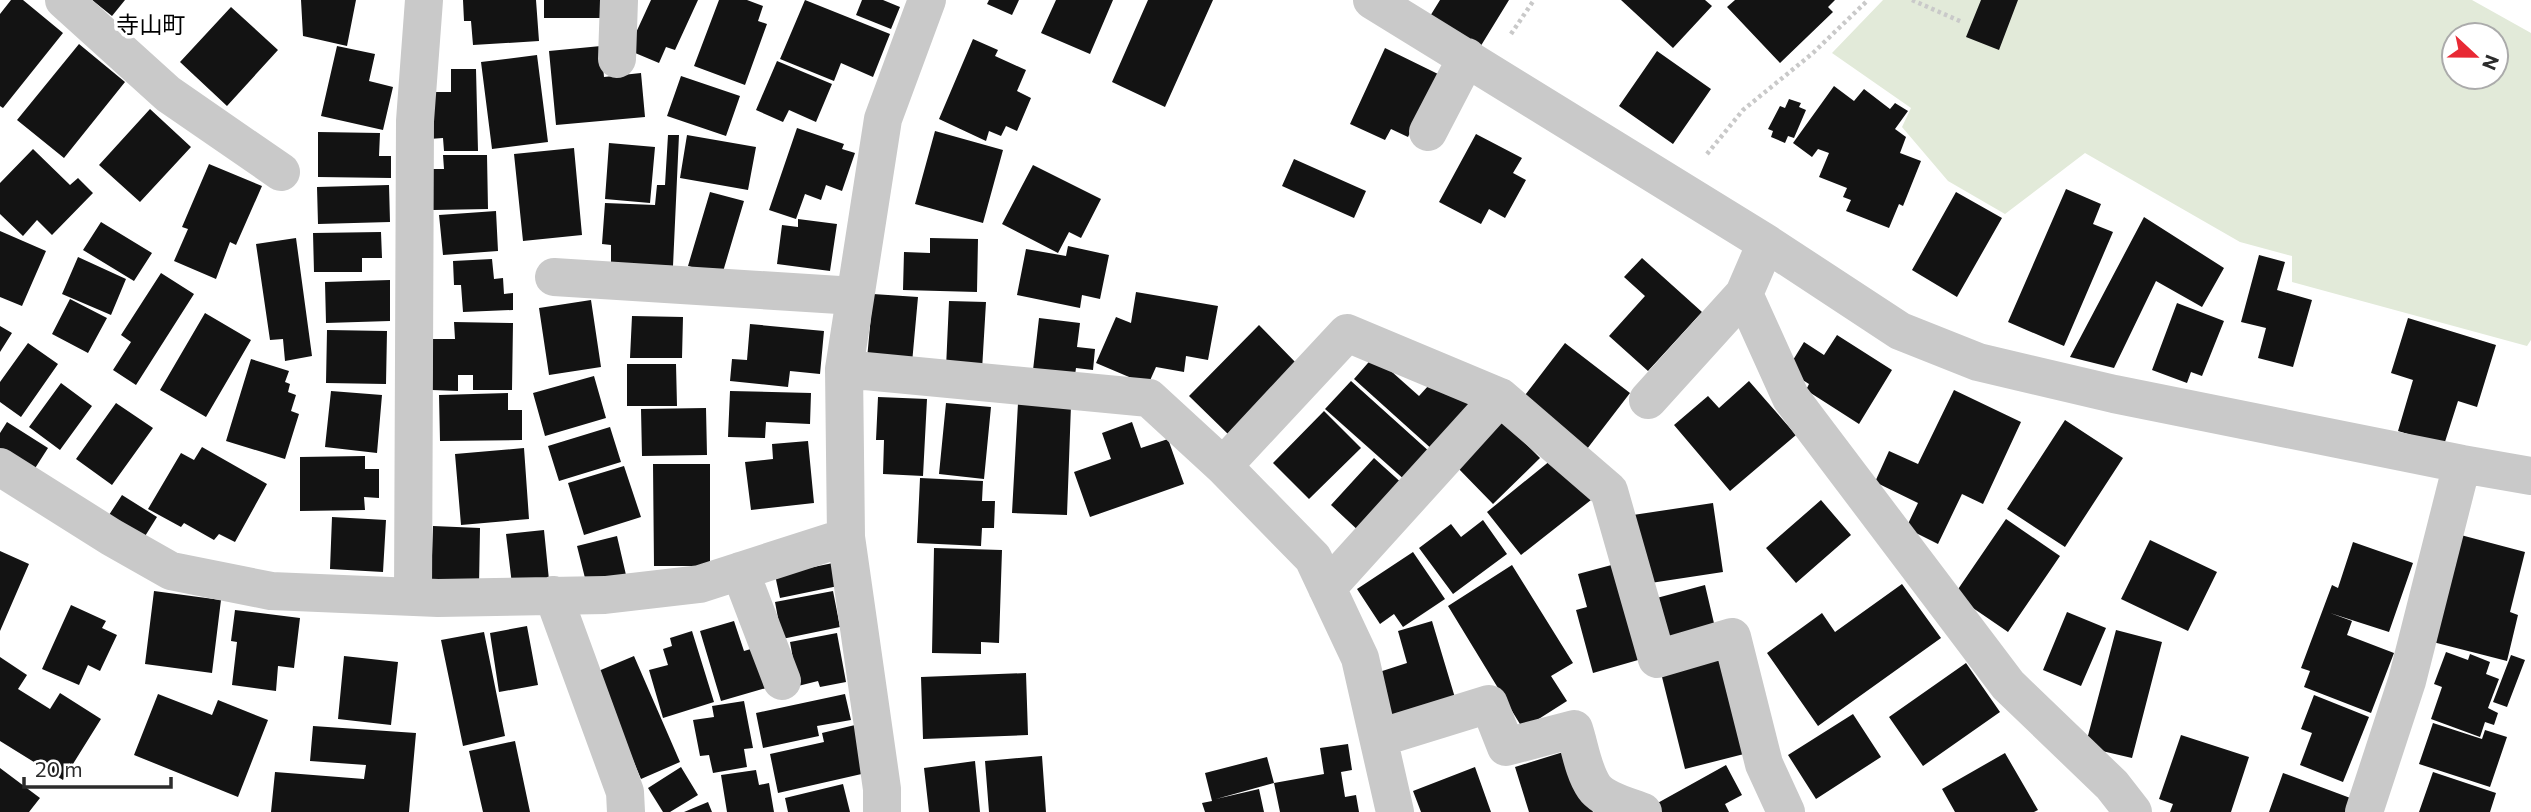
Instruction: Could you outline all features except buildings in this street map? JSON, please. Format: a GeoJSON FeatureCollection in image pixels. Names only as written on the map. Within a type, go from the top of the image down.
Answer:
{"type":"FeatureCollection","features":[{"type":"Feature","properties":{"kind":"street"},"geometry":{"type":"LineString","coordinates":[[64,0],[168,94],[281,172]]}},
{"type":"Feature","properties":{"kind":"street"},"geometry":{"type":"LineString","coordinates":[[413,597],[415,121],[424,0]]}},
{"type":"Feature","properties":{"kind":"street"},"geometry":{"type":"LineString","coordinates":[[617,59],[620,0]]}},
{"type":"Feature","properties":{"kind":"street"},"geometry":{"type":"LineString","coordinates":[[882,812],[882,789],[846,537],[844,369],[883,119],[926,0]]}},
{"type":"Feature","properties":{"kind":"street"},"geometry":{"type":"LineString","coordinates":[[1372,0],[1766,243],[1900,331],[1978,362],[2114,394],[2531,476]]}},
{"type":"Feature","properties":{"kind":"street"},"geometry":{"type":"LineString","coordinates":[[1428,132],[1467,57]]}},
{"type":"Feature","properties":{"kind":"street"},"geometry":{"type":"LineString","coordinates":[[1648,400],[1744,294],[1766,243]]}},
{"type":"Feature","properties":{"kind":"street"},"geometry":{"type":"LineString","coordinates":[[554,277],[855,296]]}},
{"type":"Feature","properties":{"kind":"street"},"geometry":{"type":"LineString","coordinates":[[1744,294],[1791,398],[2008,685],[2112,785],[2133,812]]}},
{"type":"Feature","properties":{"kind":"street"},"geometry":{"type":"LineString","coordinates":[[1223,466],[1347,334],[1500,397],[1609,491],[1657,659],[1732,637],[1764,764],[1786,812]]}},
{"type":"Feature","properties":{"kind":"street"},"geometry":{"type":"LineString","coordinates":[[844,369],[1149,398],[1223,466],[1313,558],[1360,658],[1395,812]]}},
{"type":"Feature","properties":{"kind":"street"},"geometry":{"type":"LineString","coordinates":[[1326,588],[1500,397]]}},
{"type":"Feature","properties":{"kind":"street"},"geometry":{"type":"LineString","coordinates":[[2364,812],[2407,681],[2462,464]]}},
{"type":"Feature","properties":{"kind":"street"},"geometry":{"type":"LineString","coordinates":[[3,477],[171,571],[271,591],[413,597],[605,595],[700,584],[846,537]]}},
{"type":"Feature","properties":{"kind":"street"},"geometry":{"type":"LineString","coordinates":[[740,571],[782,681]]}},
{"type":"Feature","properties":{"kind":"street"},"geometry":{"type":"LineString","coordinates":[[553,595],[625,792],[626,812]]}},
{"type":"Feature","properties":{"kind":"street"},"geometry":{"type":"LineString","coordinates":[[1379,738],[1489,704],[1506,747],[1574,729],[1595,788],[1609,798],[1643,812]]}},
{"type":"Feature","properties":{"kind":"path"},"geometry":{"type":"LineString","coordinates":[[1679,190],[1743,110],[1813,53],[1868,0]]}},
{"type":"Feature","properties":{"kind":"path"},"geometry":{"type":"LineString","coordinates":[[1912,0],[1962,22]]}},
{"type":"Feature","properties":{"kind":"green space"},"geometry":{"type":"Polygon","coordinates":[[[1883,0],[2472,0],[2510,21],[2440,21],[2440,91],[2510,91],[2510,21],[2531,33],[2531,340],[2527,346],[2292,282],[2292,256],[2240,242],[2085,153],[2005,214],[1948,181],[1902,127],[1911,108],[1832,53],[1883,0]]]}},
{"type":"Feature","properties":{"kind":"district","name":"寺山町"},"geometry":{"type":"Point","coordinates":[151,25]}}]}
